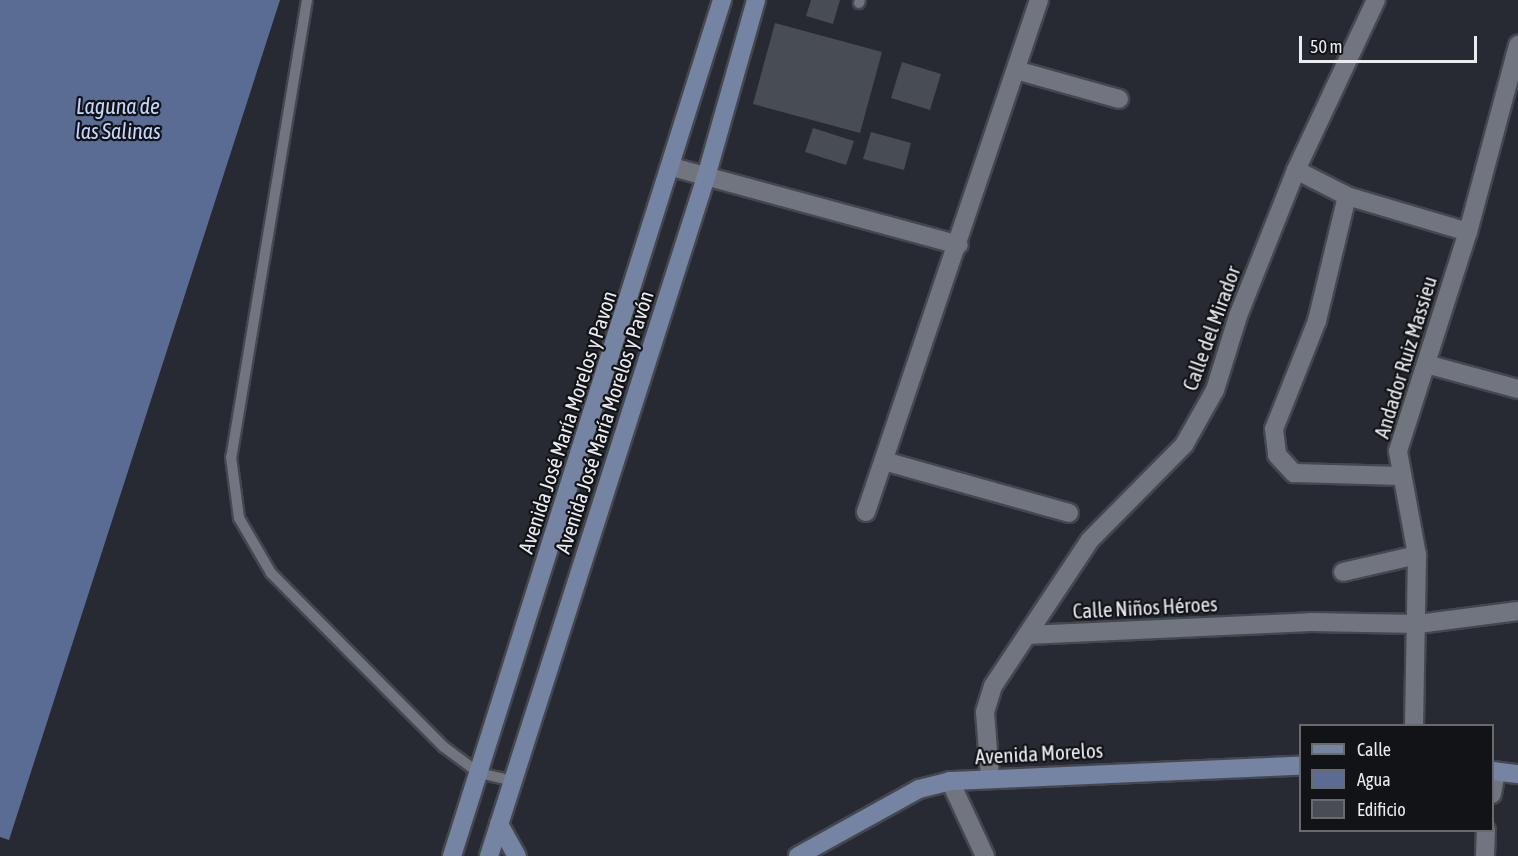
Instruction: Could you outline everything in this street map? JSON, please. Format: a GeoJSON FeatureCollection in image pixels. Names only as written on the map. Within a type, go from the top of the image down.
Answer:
{"type":"FeatureCollection","features":[{"type":"Feature","properties":{"kind":"main road","name":"Avenida José María Morelos y Pavon"},"geometry":{"type":"LineString","coordinates":[[452,856],[672,167],[722,0]]}},
{"type":"Feature","properties":{"kind":"main road","name":"Avenida José María Morelos y Pavón"},"geometry":{"type":"LineString","coordinates":[[489,856],[706,177],[756,0]]}},
{"type":"Feature","properties":{"kind":"main road","name":"Avenida Morelos"},"geometry":{"type":"LineString","coordinates":[[798,856],[919,789],[950,781],[990,777],[1299,765]]}},
{"type":"Feature","properties":{"kind":"main road"},"geometry":{"type":"LineString","coordinates":[[1494,771],[1518,774]]}},
{"type":"Feature","properties":{"kind":"main road"},"geometry":{"type":"LineString","coordinates":[[500,824],[517,856]]}},
{"type":"Feature","properties":{"kind":"street"},"geometry":{"type":"LineString","coordinates":[[866,512],[959,245],[1039,0]]}},
{"type":"Feature","properties":{"kind":"street","name":"Calle del Mirador"},"geometry":{"type":"LineString","coordinates":[[1027,635],[1090,540],[1184,445],[1215,390],[1238,316],[1296,170],[1377,0]]}},
{"type":"Feature","properties":{"kind":"street","name":"Andador Ruiz Massieu"},"geometry":{"type":"LineString","coordinates":[[1414,724],[1418,624],[1417,555],[1398,451],[1468,232],[1518,45]]}},
{"type":"Feature","properties":{"kind":"street"},"geometry":{"type":"LineString","coordinates":[[1016,70],[1119,99]]}},
{"type":"Feature","properties":{"kind":"street"},"geometry":{"type":"LineString","coordinates":[[672,167],[959,245]]}},
{"type":"Feature","properties":{"kind":"street"},"geometry":{"type":"LineString","coordinates":[[1296,170],[1347,196],[1468,232]]}},
{"type":"Feature","properties":{"kind":"street"},"geometry":{"type":"LineString","coordinates":[[1347,196],[1317,321],[1274,429],[1277,454],[1294,472],[1402,476]]}},
{"type":"Feature","properties":{"kind":"street"},"geometry":{"type":"LineString","coordinates":[[1426,364],[1518,389]]}},
{"type":"Feature","properties":{"kind":"street"},"geometry":{"type":"LineString","coordinates":[[884,461],[1069,513]]}},
{"type":"Feature","properties":{"kind":"street"},"geometry":{"type":"LineString","coordinates":[[1343,572],[1417,555]]}},
{"type":"Feature","properties":{"kind":"street","name":"Calle Niños Héroes"},"geometry":{"type":"LineString","coordinates":[[1027,635],[1311,622],[1418,624],[1518,611]]}},
{"type":"Feature","properties":{"kind":"street"},"geometry":{"type":"LineString","coordinates":[[990,777],[985,712],[993,686],[1027,635]]}},
{"type":"Feature","properties":{"kind":"street"},"geometry":{"type":"LineString","coordinates":[[950,781],[985,856]]}},
{"type":"Feature","properties":{"kind":"street"},"geometry":{"type":"LineString","coordinates":[[1485,856],[1486,832]]}},
{"type":"Feature","properties":{"kind":"lane"},"geometry":{"type":"LineString","coordinates":[[307,0],[231,457],[239,518],[271,573],[444,747],[479,773],[513,781]]}},
{"type":"Feature","properties":{"kind":"water","name":"Laguna de las Salinas"},"geometry":{"type":"Polygon","coordinates":[[[0,0],[280,0],[9,840],[0,837],[0,0]]]}},
{"type":"Feature","properties":{"kind":"building"},"geometry":{"type":"Polygon","coordinates":[[[811,0],[840,0],[833,24],[806,16],[811,0]]]}},
{"type":"Feature","properties":{"kind":"building"},"geometry":{"type":"Polygon","coordinates":[[[775,23],[882,52],[860,133],[753,104],[775,23]]]}},
{"type":"Feature","properties":{"kind":"building"},"geometry":{"type":"Polygon","coordinates":[[[902,62],[941,74],[930,110],[891,98],[902,62]]]}},
{"type":"Feature","properties":{"kind":"building"},"geometry":{"type":"Polygon","coordinates":[[[813,128],[854,141],[846,165],[805,152],[813,128]]]}},
{"type":"Feature","properties":{"kind":"building"},"geometry":{"type":"Polygon","coordinates":[[[871,132],[911,143],[904,170],[863,159],[871,132]]]}}]}
